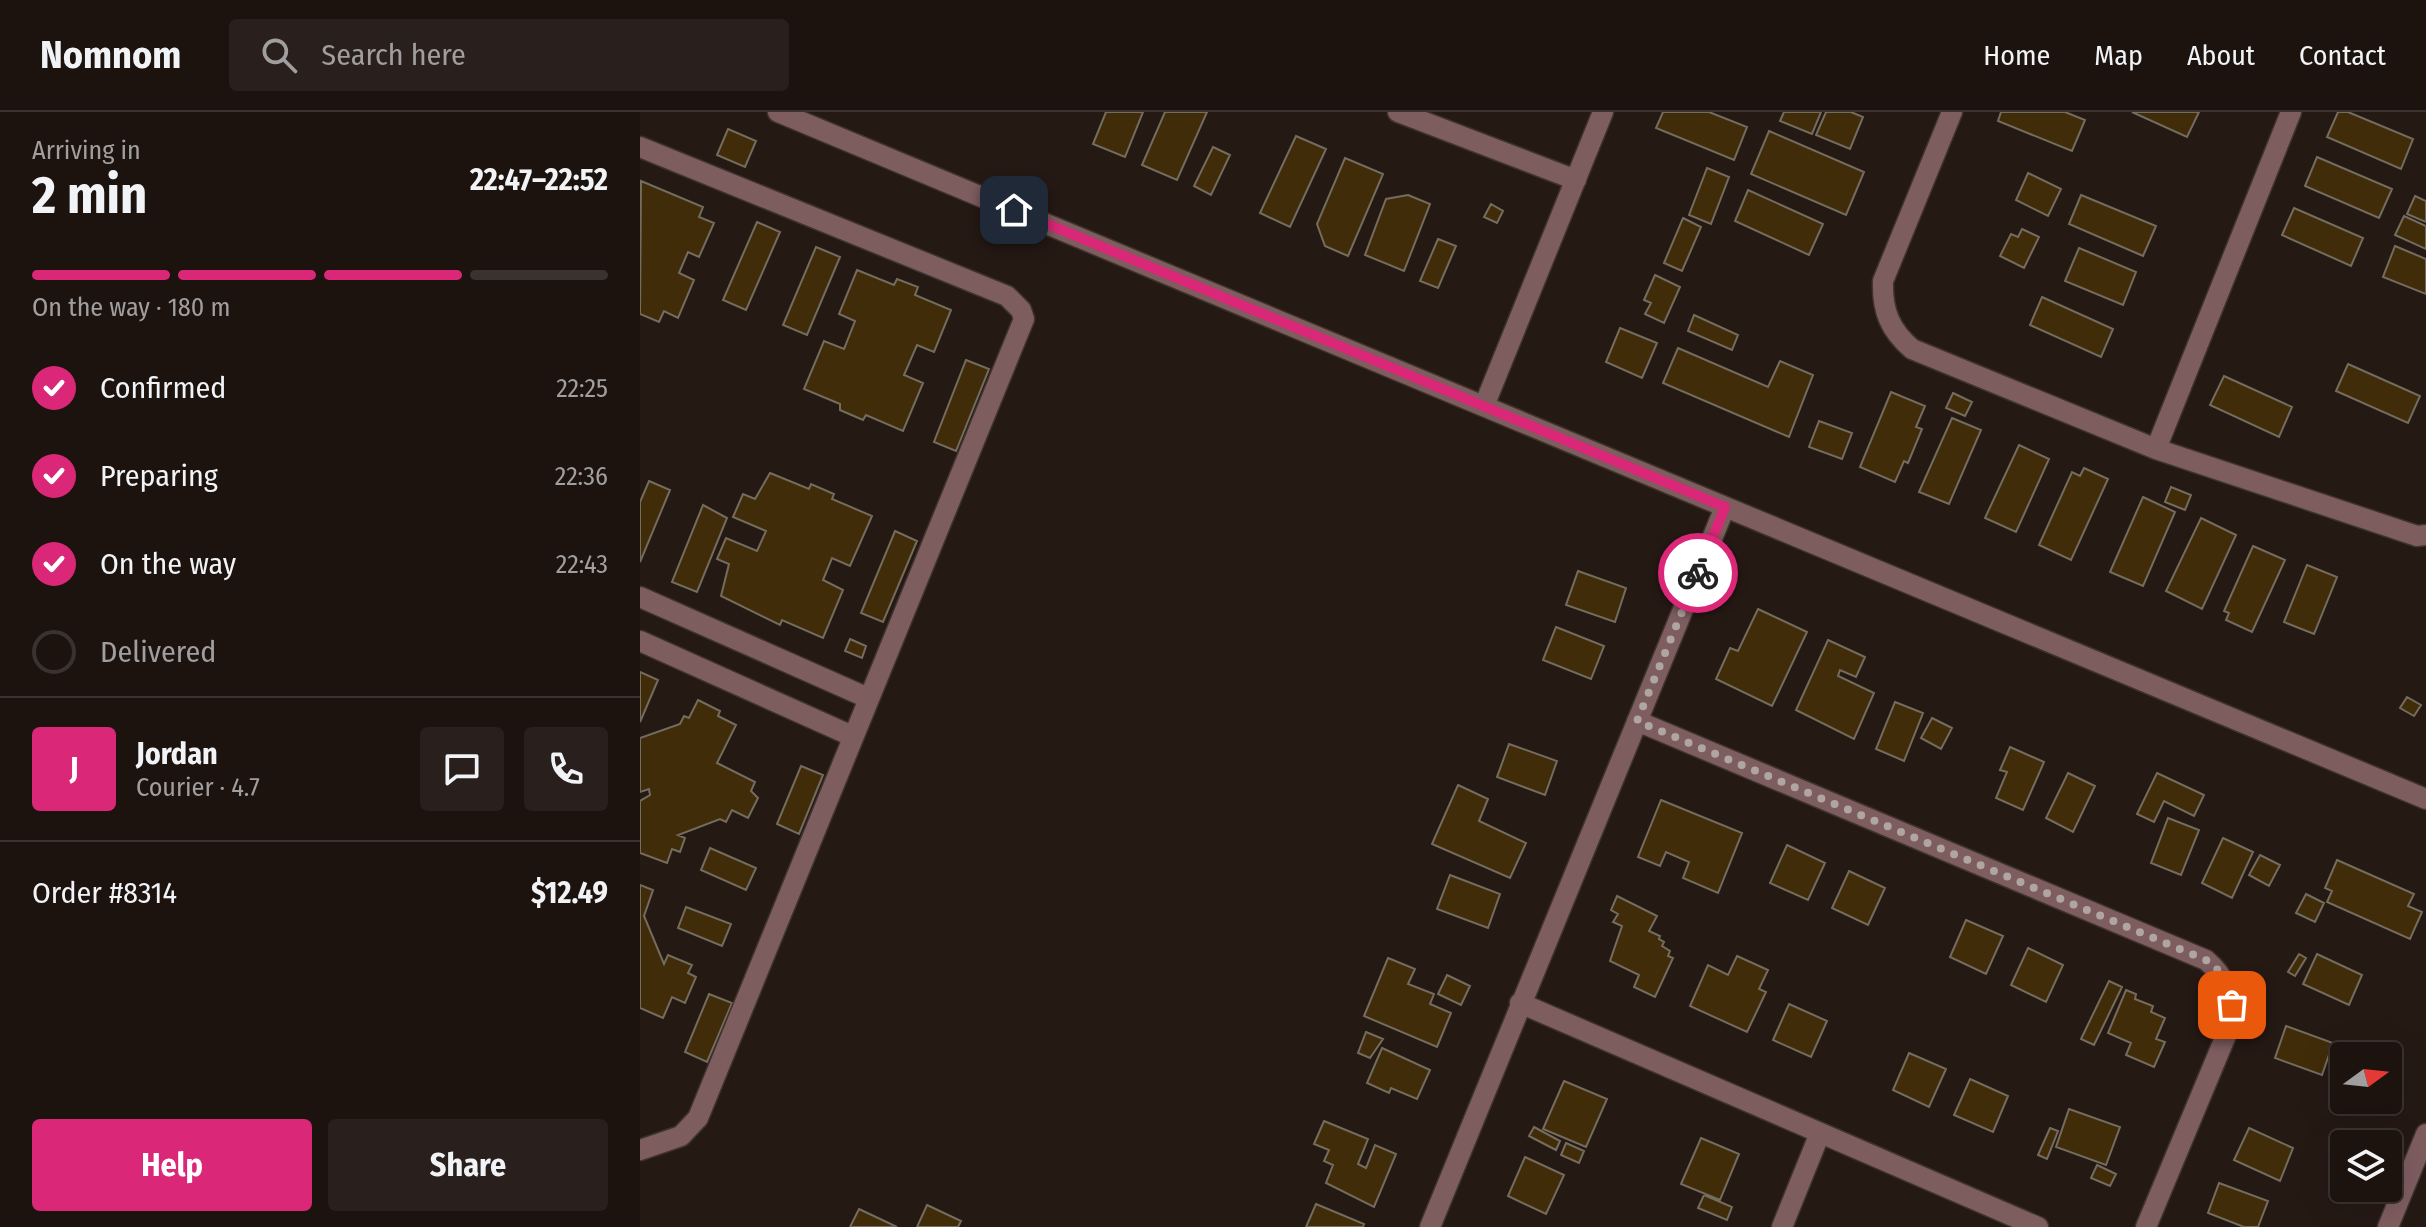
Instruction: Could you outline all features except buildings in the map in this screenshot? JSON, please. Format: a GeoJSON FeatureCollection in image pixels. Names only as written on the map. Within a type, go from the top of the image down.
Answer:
{"type":"FeatureCollection","features":[{"type":"Feature","properties":{"kind":"street"},"geometry":{"type":"LineString","coordinates":[[778,112],[2426,799]]}},
{"type":"Feature","properties":{"kind":"street"},"geometry":{"type":"LineString","coordinates":[[1398,112],[1576,180]]}},
{"type":"Feature","properties":{"kind":"street"},"geometry":{"type":"LineString","coordinates":[[1484,406],[1603,112]]}},
{"type":"Feature","properties":{"kind":"street"},"geometry":{"type":"LineString","coordinates":[[1952,112],[1883,281],[1883,301],[1898,336],[1912,349],[2156,449],[2417,536],[2426,535]]}},
{"type":"Feature","properties":{"kind":"street"},"geometry":{"type":"LineString","coordinates":[[2156,449],[2291,112]]}},
{"type":"Feature","properties":{"kind":"street"},"geometry":{"type":"LineString","coordinates":[[640,147],[1007,296],[1021,310],[1023,327],[852,736],[698,1118],[681,1136],[640,1150]]}},
{"type":"Feature","properties":{"kind":"street"},"geometry":{"type":"LineString","coordinates":[[1430,1227],[1725,507]]}},
{"type":"Feature","properties":{"kind":"street"},"geometry":{"type":"LineString","coordinates":[[640,597],[868,698]]}},
{"type":"Feature","properties":{"kind":"street"},"geometry":{"type":"LineString","coordinates":[[640,641],[852,736]]}},
{"type":"Feature","properties":{"kind":"street"},"geometry":{"type":"LineString","coordinates":[[1637,721],[2206,960],[2220,972],[2230,997],[2232,1021],[2146,1227]]}},
{"type":"Feature","properties":{"kind":"street"},"geometry":{"type":"LineString","coordinates":[[1520,1003],[2038,1227]]}},
{"type":"Feature","properties":{"kind":"street"},"geometry":{"type":"LineString","coordinates":[[1782,1227],[1820,1133]]}},
{"type":"Feature","properties":{"kind":"street"},"geometry":{"type":"LineString","coordinates":[[2388,1227],[2426,1134]]}},
{"type":"Feature","properties":{"kind":"way so far"},"geometry":{"type":"LineString","coordinates":[[1698,573],[1637,721],[2206,960],[2220,972],[2232,1005]]}},
{"type":"Feature","properties":{"kind":"route"},"geometry":{"type":"LineString","coordinates":[[1014,210],[1725,507],[1698,573]]}}]}
